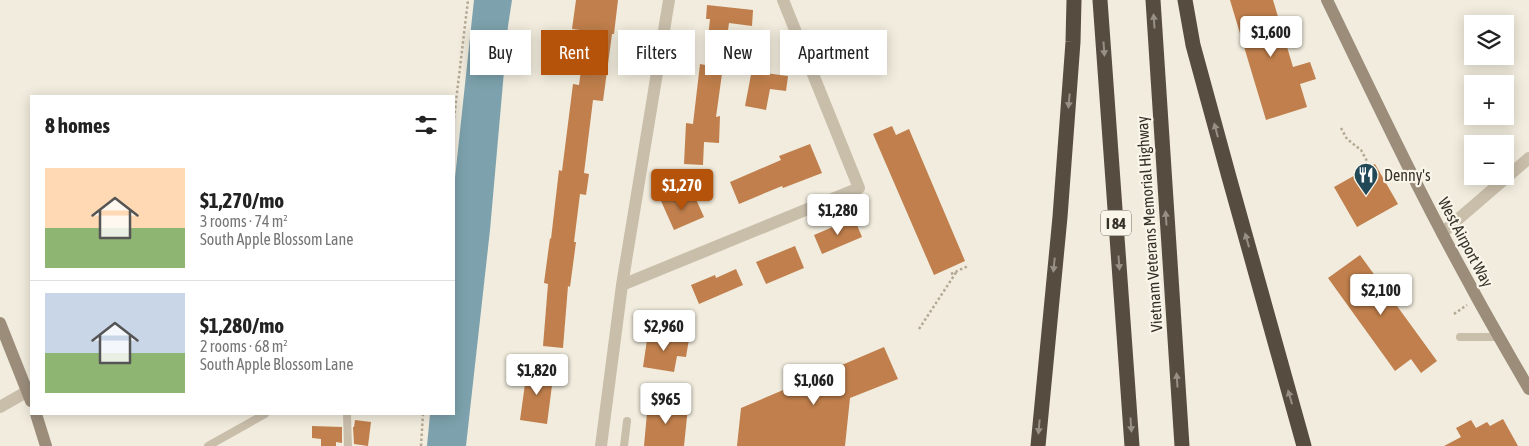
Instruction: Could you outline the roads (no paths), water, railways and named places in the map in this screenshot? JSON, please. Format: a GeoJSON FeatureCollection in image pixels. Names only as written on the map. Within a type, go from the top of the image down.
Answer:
{"type":"FeatureCollection","features":[{"type":"Feature","properties":{"kind":"highway"},"geometry":{"type":"LineString","coordinates":[[1038,446],[1060,217],[1073,42],[1074,0]]}},
{"type":"Feature","properties":{"kind":"highway","name":"Vietnam Veterans Memorial Highway"},"geometry":{"type":"LineString","coordinates":[[1100,0],[1132,446]]}},
{"type":"Feature","properties":{"kind":"highway","name":"Vietnam Veterans Memorial Highway"},"geometry":{"type":"LineString","coordinates":[[1153,0],[1182,446]]}},
{"type":"Feature","properties":{"kind":"highway"},"geometry":{"type":"LineString","coordinates":[[1184,0],[1193,45],[1304,445]]}},
{"type":"Feature","properties":{"kind":"street"},"geometry":{"type":"LineString","coordinates":[[601,446],[622,285],[669,0]]}},
{"type":"Feature","properties":{"kind":"street"},"geometry":{"type":"LineString","coordinates":[[622,285],[859,188],[783,0]]}},
{"type":"Feature","properties":{"kind":"street","name":"West Airport Way"},"geometry":{"type":"LineString","coordinates":[[1327,0],[1442,233],[1529,389]]}},
{"type":"Feature","properties":{"kind":"street"},"geometry":{"type":"LineString","coordinates":[[1442,233],[1529,158]]}},
{"type":"Feature","properties":{"kind":"street"},"geometry":{"type":"LineString","coordinates":[[0,323],[30,396],[0,407]]}},
{"type":"Feature","properties":{"kind":"street"},"geometry":{"type":"LineString","coordinates":[[36,415],[46,446]]}},
{"type":"Feature","properties":{"kind":"lane"},"geometry":{"type":"LineString","coordinates":[[1460,337],[1500,337]]}},
{"type":"Feature","properties":{"kind":"lane"},"geometry":{"type":"LineString","coordinates":[[208,446],[263,415]]}},
{"type":"Feature","properties":{"kind":"lane"},"geometry":{"type":"LineString","coordinates":[[347,415],[348,446]]}},
{"type":"Feature","properties":{"kind":"lane"},"geometry":{"type":"LineString","coordinates":[[624,446],[627,421]]}},
{"type":"Feature","properties":{"kind":"water"},"geometry":{"type":"Polygon","coordinates":[[[474,0],[512,0],[508,30],[471,30],[474,0]]]}},
{"type":"Feature","properties":{"kind":"water"},"geometry":{"type":"Polygon","coordinates":[[[470,37],[470,75],[504,75],[490,230],[466,446],[427,446],[430,415],[455,415],[455,178],[470,37]]]}},
{"type":"Feature","properties":{"kind":"place","name":"Denny's"},"geometry":{"type":"Point","coordinates":[1366,196]}}]}
